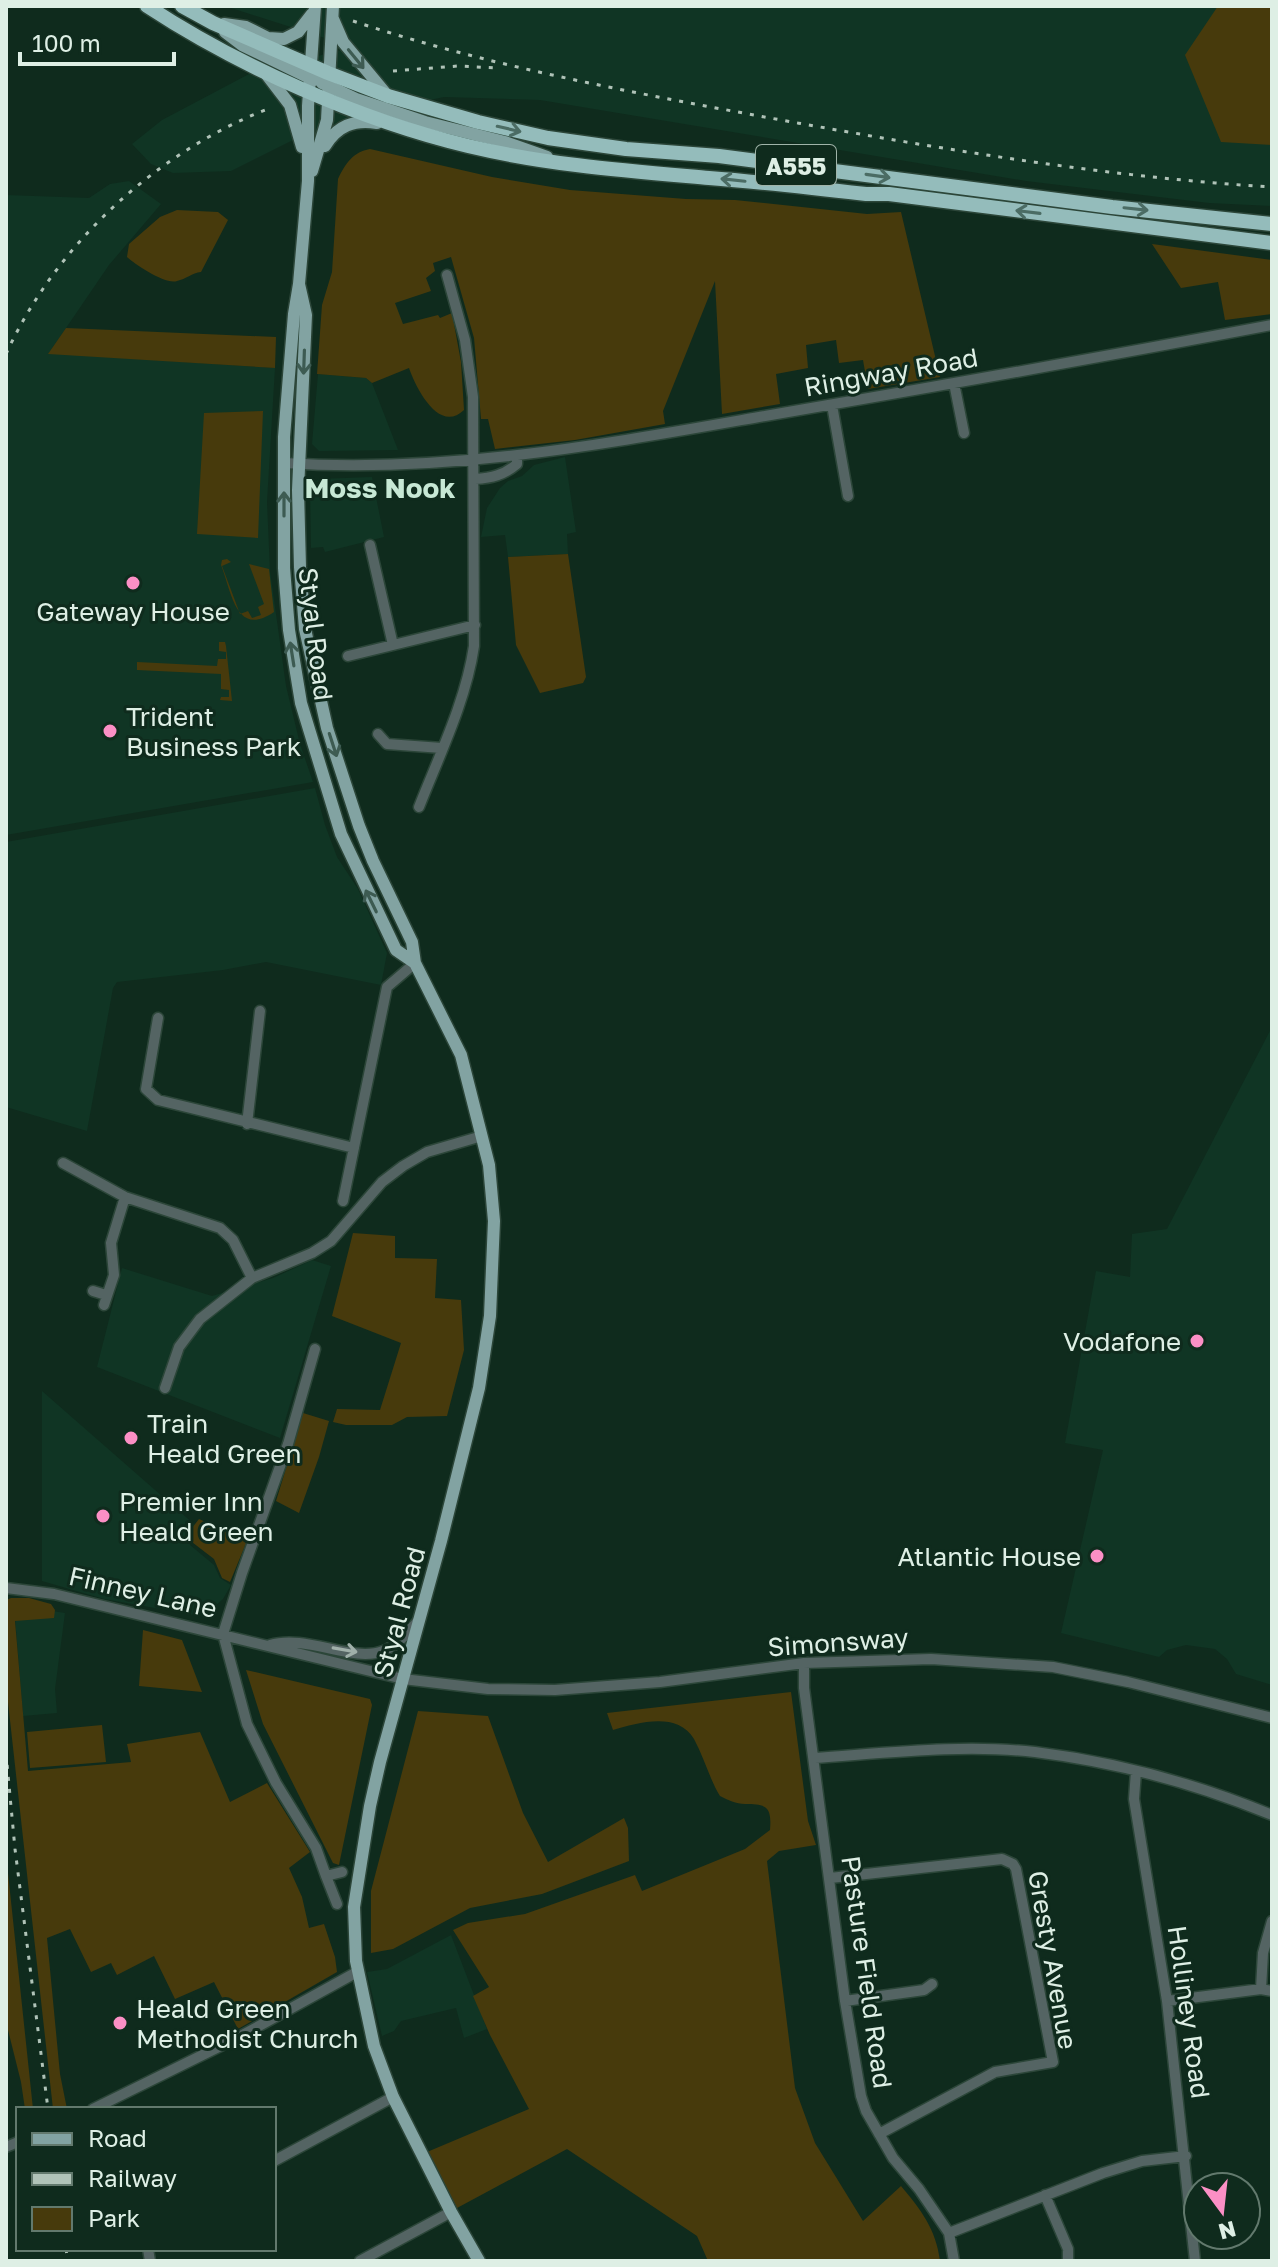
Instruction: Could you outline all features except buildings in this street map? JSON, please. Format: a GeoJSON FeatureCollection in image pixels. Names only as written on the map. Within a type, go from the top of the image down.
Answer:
{"type":"FeatureCollection","features":[{"type":"Feature","properties":{"kind":"highway","name":"A555"},"geometry":{"type":"LineString","coordinates":[[147,6],[208,43],[265,71],[388,96],[548,138],[1272,224]]}},
{"type":"Feature","properties":{"kind":"highway","name":"A555"},"geometry":{"type":"LineString","coordinates":[[182,6],[402,127],[471,147],[617,170],[889,194],[1272,243]]}},
{"type":"Feature","properties":{"kind":"main road"},"geometry":{"type":"LineString","coordinates":[[213,23],[246,27],[268,38],[284,39],[304,26],[315,7]]}},
{"type":"Feature","properties":{"kind":"main road","name":"Styal Road"},"geometry":{"type":"LineString","coordinates":[[315,7],[308,181],[292,328],[284,463],[284,568],[289,630],[301,703],[341,834],[396,950],[415,963]]}},
{"type":"Feature","properties":{"kind":"main road"},"geometry":{"type":"LineString","coordinates":[[332,11],[343,42],[388,96]]}},
{"type":"Feature","properties":{"kind":"main road","name":"Styal Road"},"geometry":{"type":"LineString","coordinates":[[308,181],[325,134],[332,11]]}},
{"type":"Feature","properties":{"kind":"main road","name":"A555"},"geometry":{"type":"LineString","coordinates":[[265,71],[290,105],[308,181]]}},
{"type":"Feature","properties":{"kind":"main road","name":"A555"},"geometry":{"type":"LineString","coordinates":[[329,86],[381,108],[505,142],[562,162]]}},
{"type":"Feature","properties":{"kind":"main road","name":"A555"},"geometry":{"type":"LineString","coordinates":[[308,181],[327,143],[339,129],[363,121],[402,127]]}},
{"type":"Feature","properties":{"kind":"main road","name":"Styal Road"},"geometry":{"type":"LineString","coordinates":[[299,284],[306,315],[298,490],[302,603],[320,699],[359,826],[412,942],[415,963],[461,1055],[489,1165],[494,1221],[490,1316],[479,1388],[370,1806],[355,1897],[357,1972],[374,2046],[393,2097],[479,2261]]}},
{"type":"Feature","properties":{"kind":"street"},"geometry":{"type":"LineString","coordinates":[[419,807],[472,662],[475,625],[473,397],[468,356],[447,275]]}},
{"type":"Feature","properties":{"kind":"street","name":"Ringway Road"},"geometry":{"type":"LineString","coordinates":[[284,463],[425,465],[517,456],[832,405],[1272,325]]}},
{"type":"Feature","properties":{"kind":"street"},"geometry":{"type":"LineString","coordinates":[[954,383],[964,433]]}},
{"type":"Feature","properties":{"kind":"street"},"geometry":{"type":"LineString","coordinates":[[832,405],[848,496]]}},
{"type":"Feature","properties":{"kind":"street","name":"Ringway Road"},"geometry":{"type":"LineString","coordinates":[[475,479],[505,473],[517,464],[517,456]]}},
{"type":"Feature","properties":{"kind":"street"},"geometry":{"type":"LineString","coordinates":[[370,545],[393,645]]}},
{"type":"Feature","properties":{"kind":"street"},"geometry":{"type":"LineString","coordinates":[[348,656],[475,625]]}},
{"type":"Feature","properties":{"kind":"street"},"geometry":{"type":"LineString","coordinates":[[378,734],[387,744],[442,748]]}},
{"type":"Feature","properties":{"kind":"street"},"geometry":{"type":"LineString","coordinates":[[343,1201],[387,987],[415,963]]}},
{"type":"Feature","properties":{"kind":"street"},"geometry":{"type":"LineString","coordinates":[[247,1124],[260,1011]]}},
{"type":"Feature","properties":{"kind":"street"},"geometry":{"type":"LineString","coordinates":[[158,1018],[146,1089],[158,1100],[354,1148]]}},
{"type":"Feature","properties":{"kind":"street"},"geometry":{"type":"LineString","coordinates":[[165,1388],[175,1355],[200,1319],[252,1278],[312,1253],[331,1241],[382,1182],[403,1166],[427,1152],[482,1136]]}},
{"type":"Feature","properties":{"kind":"street"},"geometry":{"type":"LineString","coordinates":[[63,1163],[125,1197],[220,1228],[233,1240],[252,1278]]}},
{"type":"Feature","properties":{"kind":"street"},"geometry":{"type":"LineString","coordinates":[[93,1291],[105,1300],[114,1275],[111,1243],[125,1197]]}},
{"type":"Feature","properties":{"kind":"street"},"geometry":{"type":"LineString","coordinates":[[315,1349],[288,1444],[223,1634],[247,1724],[269,1770],[316,1848],[337,1904]]}},
{"type":"Feature","properties":{"kind":"street","name":"Finney Lane"},"geometry":{"type":"LineString","coordinates":[[6,1588],[54,1594],[403,1679]]}},
{"type":"Feature","properties":{"kind":"street","name":"Finney Lane"},"geometry":{"type":"LineString","coordinates":[[268,1645],[286,1640],[369,1654],[385,1651],[403,1639],[419,1620]]}},
{"type":"Feature","properties":{"kind":"street","name":"Simonsway"},"geometry":{"type":"LineString","coordinates":[[403,1679],[488,1689],[555,1690],[660,1682],[804,1663],[931,1659],[1053,1667],[1128,1682],[1272,1718]]}},
{"type":"Feature","properties":{"kind":"street","name":"Pasture Field Road"},"geometry":{"type":"LineString","coordinates":[[804,1663],[804,1688],[845,2001],[861,2096],[893,2158],[949,2233],[954,2261]]}},
{"type":"Feature","properties":{"kind":"street"},"geometry":{"type":"LineString","coordinates":[[815,1758],[958,1750],[1035,1752],[1136,1771],[1244,1803],[1272,1815]]}},
{"type":"Feature","properties":{"kind":"street","name":"Holliney Road"},"geometry":{"type":"LineString","coordinates":[[1136,1771],[1134,1799],[1167,2001],[1195,2261]]}},
{"type":"Feature","properties":{"kind":"street","name":"Gresty Avenue"},"geometry":{"type":"LineString","coordinates":[[830,1878],[1002,1859],[1013,1864],[1053,2062],[995,2072],[879,2134]]}},
{"type":"Feature","properties":{"kind":"street"},"geometry":{"type":"LineString","coordinates":[[326,1876],[342,1872]]}},
{"type":"Feature","properties":{"kind":"street"},"geometry":{"type":"LineString","coordinates":[[1167,2001],[1267,1990],[1263,1953],[1272,1921]]}},
{"type":"Feature","properties":{"kind":"street"},"geometry":{"type":"LineString","coordinates":[[97,2107],[239,2037],[357,1972]]}},
{"type":"Feature","properties":{"kind":"street"},"geometry":{"type":"LineString","coordinates":[[845,2001],[924,1990],[932,1984]]}},
{"type":"Feature","properties":{"kind":"street"},"geometry":{"type":"LineString","coordinates":[[276,2160],[393,2097]]}},
{"type":"Feature","properties":{"kind":"street"},"geometry":{"type":"LineString","coordinates":[[949,2233],[1142,2161],[1186,2156]]}},
{"type":"Feature","properties":{"kind":"street"},"geometry":{"type":"LineString","coordinates":[[1045,2195],[1068,2249],[1068,2261]]}},
{"type":"Feature","properties":{"kind":"street"},"geometry":{"type":"LineString","coordinates":[[360,2261],[451,2212]]}},
{"type":"Feature","properties":{"kind":"shaded area"},"geometry":{"type":"Polygon","coordinates":[[[225,6],[1272,6],[1272,206],[1209,203],[1026,181],[540,100],[444,97],[360,115],[293,140],[231,171],[173,173],[151,164],[132,144],[162,120],[251,73],[353,47],[225,6]]]}},
{"type":"Feature","properties":{"kind":"shaded area"},"geometry":{"type":"Polygon","coordinates":[[[129,181],[161,204],[109,265],[49,353],[275,368],[267,502],[270,571],[286,686],[313,782],[6,835],[6,195],[89,198],[110,184],[129,181]]]}},
{"type":"Feature","properties":{"kind":"shaded area"},"geometry":{"type":"Polygon","coordinates":[[[318,374],[366,378],[372,383],[398,450],[319,451],[312,444],[318,374]]]}},
{"type":"Feature","properties":{"kind":"shaded area"},"geometry":{"type":"Polygon","coordinates":[[[565,457],[576,532],[567,534],[568,554],[508,557],[505,535],[481,537],[487,508],[500,488],[534,465],[565,457]]]}},
{"type":"Feature","properties":{"kind":"shaded area"},"geometry":{"type":"Polygon","coordinates":[[[372,477],[384,537],[325,552],[323,547],[311,548],[310,486],[319,479],[372,477]]]}},
{"type":"Feature","properties":{"kind":"shaded area"},"geometry":{"type":"Polygon","coordinates":[[[315,788],[337,857],[358,889],[387,953],[381,985],[266,962],[117,982],[113,988],[87,1131],[6,1107],[6,842],[315,788]]]}},
{"type":"Feature","properties":{"kind":"shaded area"},"geometry":{"type":"Polygon","coordinates":[[[1272,1027],[1272,1685],[1236,1674],[1227,1659],[1215,1649],[1186,1645],[1167,1650],[1159,1657],[1061,1633],[1103,1450],[1065,1443],[1096,1271],[1130,1277],[1132,1234],[1167,1229],[1272,1027]]]}},
{"type":"Feature","properties":{"kind":"shaded area"},"geometry":{"type":"Polygon","coordinates":[[[312,1260],[331,1266],[280,1438],[97,1367],[122,1268],[212,1296],[273,1278],[312,1260]]]}},
{"type":"Feature","properties":{"kind":"shaded area"},"geometry":{"type":"Polygon","coordinates":[[[42,1391],[195,1525],[187,1535],[190,1545],[214,1565],[220,1578],[231,1585],[206,1617],[104,1599],[42,1581],[42,1391]]]}},
{"type":"Feature","properties":{"kind":"shaded area"},"geometry":{"type":"Polygon","coordinates":[[[14,1605],[65,1613],[55,1689],[57,1713],[23,1716],[14,1605]]]}},
{"type":"Feature","properties":{"kind":"shaded area"},"geometry":{"type":"Polygon","coordinates":[[[451,1935],[487,2029],[464,2038],[456,2008],[401,2021],[394,2031],[382,2036],[367,1972],[387,1969],[451,1935]]]}},
{"type":"Feature","properties":{"kind":"green space"},"geometry":{"type":"Polygon","coordinates":[[[1218,6],[1272,6],[1272,145],[1221,142],[1185,55],[1218,6]]]}},
{"type":"Feature","properties":{"kind":"green space"},"geometry":{"type":"Polygon","coordinates":[[[370,149],[492,177],[570,190],[735,200],[867,214],[901,212],[940,377],[868,389],[863,360],[839,363],[836,340],[806,345],[808,368],[776,374],[780,404],[722,414],[715,281],[663,411],[665,424],[575,440],[495,449],[488,419],[481,419],[474,338],[451,257],[433,263],[435,271],[426,278],[431,291],[395,303],[403,324],[452,313],[461,362],[464,410],[455,416],[437,413],[423,396],[409,368],[372,383],[366,378],[317,374],[322,305],[332,272],[338,179],[350,160],[370,149]]]}},
{"type":"Feature","properties":{"kind":"green space"},"geometry":{"type":"Polygon","coordinates":[[[177,210],[218,212],[228,220],[201,272],[172,281],[151,274],[127,257],[129,244],[160,217],[177,210]]]}},
{"type":"Feature","properties":{"kind":"green space"},"geometry":{"type":"Polygon","coordinates":[[[1152,244],[1272,260],[1272,314],[1225,320],[1218,282],[1181,288],[1152,244]]]}},
{"type":"Feature","properties":{"kind":"green space"},"geometry":{"type":"Polygon","coordinates":[[[66,328],[276,337],[275,368],[48,354],[66,328]]]}},
{"type":"Feature","properties":{"kind":"green space"},"geometry":{"type":"Polygon","coordinates":[[[263,411],[258,538],[197,534],[204,413],[263,411]]]}},
{"type":"Feature","properties":{"kind":"green space"},"geometry":{"type":"Polygon","coordinates":[[[568,554],[586,677],[583,683],[540,693],[516,645],[508,557],[568,554]]]}},
{"type":"Feature","properties":{"kind":"green space"},"geometry":{"type":"Polygon","coordinates":[[[222,560],[231,562],[222,566],[239,610],[221,565],[222,560]]]}},
{"type":"Feature","properties":{"kind":"green space"},"geometry":{"type":"Polygon","coordinates":[[[249,564],[269,569],[274,612],[251,620],[241,613],[248,611],[252,618],[261,615],[258,607],[264,604],[249,564]]]}},
{"type":"Feature","properties":{"kind":"green space"},"geometry":{"type":"Polygon","coordinates":[[[219,642],[225,642],[226,646],[232,701],[220,700],[221,697],[229,697],[229,690],[221,689],[221,674],[137,670],[137,662],[217,666],[218,659],[226,659],[226,652],[219,651],[219,642]]]}},
{"type":"Feature","properties":{"kind":"green space"},"geometry":{"type":"Polygon","coordinates":[[[353,1233],[395,1236],[395,1258],[437,1259],[435,1298],[461,1300],[464,1350],[447,1416],[407,1417],[392,1425],[333,1422],[337,1409],[380,1410],[401,1343],[332,1316],[353,1233]]]}},
{"type":"Feature","properties":{"kind":"green space"},"geometry":{"type":"Polygon","coordinates":[[[303,1413],[329,1421],[299,1513],[276,1501],[303,1413]]]}},
{"type":"Feature","properties":{"kind":"green space"},"geometry":{"type":"Polygon","coordinates":[[[199,1519],[247,1541],[230,1582],[222,1578],[214,1559],[188,1539],[188,1533],[199,1519]]]}},
{"type":"Feature","properties":{"kind":"green space"},"geometry":{"type":"Polygon","coordinates":[[[29,1598],[51,1604],[55,1610],[54,1618],[15,1621],[28,1771],[131,1762],[127,1744],[200,1732],[230,1802],[267,1783],[310,1852],[289,1868],[302,1897],[309,1928],[324,1924],[337,1972],[238,2029],[214,1982],[175,1999],[154,1956],[117,1975],[111,1963],[91,1972],[70,1929],[47,1938],[60,2074],[67,2107],[53,2107],[6,1684],[6,1600],[29,1598]]]}},
{"type":"Feature","properties":{"kind":"green space"},"geometry":{"type":"Polygon","coordinates":[[[143,1630],[182,1640],[202,1692],[139,1686],[143,1630]]]}},
{"type":"Feature","properties":{"kind":"green space"},"geometry":{"type":"Polygon","coordinates":[[[246,1670],[370,1699],[372,1705],[339,1865],[333,1863],[263,1724],[246,1670]]]}},
{"type":"Feature","properties":{"kind":"green space"},"geometry":{"type":"Polygon","coordinates":[[[791,1692],[808,1821],[816,1845],[779,1851],[767,1861],[795,2088],[815,2143],[863,2221],[901,2186],[926,2220],[940,2261],[708,2261],[697,2236],[567,2149],[457,2208],[427,2152],[529,2109],[473,1996],[489,1987],[453,1930],[468,1923],[525,1914],[635,1875],[642,1891],[745,1849],[770,1830],[769,1811],[763,1806],[735,1803],[720,1796],[687,1730],[656,1721],[613,1730],[607,1713],[791,1692]]]}},
{"type":"Feature","properties":{"kind":"green space"},"geometry":{"type":"Polygon","coordinates":[[[418,1711],[488,1716],[523,1813],[548,1862],[624,1818],[628,1828],[629,1861],[542,1894],[470,1908],[393,1949],[371,1953],[371,1891],[418,1711]]]}},
{"type":"Feature","properties":{"kind":"green space"},"geometry":{"type":"Polygon","coordinates":[[[102,1725],[106,1762],[30,1768],[27,1732],[102,1725]]]}},
{"type":"Feature","properties":{"kind":"green space"},"geometry":{"type":"Polygon","coordinates":[[[6,1854],[33,2107],[25,2107],[6,2022],[6,1854]]]}},
{"type":"Feature","properties":{"kind":"railway"},"geometry":{"type":"LineString","coordinates":[[353,21],[507,65],[770,118],[1083,169],[1272,187]]}},
{"type":"Feature","properties":{"kind":"railway"},"geometry":{"type":"LineString","coordinates":[[393,71],[458,66],[497,68]]}},
{"type":"Feature","properties":{"kind":"railway"},"geometry":{"type":"LineString","coordinates":[[6,354],[52,276],[81,240],[113,208],[147,178],[185,151],[265,110]]}},
{"type":"Feature","properties":{"kind":"railway"},"geometry":{"type":"LineString","coordinates":[[6,1753],[48,2107]]}},
{"type":"Feature","properties":{"kind":"railway"},"geometry":{"type":"LineString","coordinates":[[66,2251],[68,2261]]}},
{"type":"Feature","properties":{"kind":"place","name":"Gateway House"},"geometry":{"type":"Point","coordinates":[133,583]}},
{"type":"Feature","properties":{"kind":"place","name":"Trident Business Park"},"geometry":{"type":"Point","coordinates":[110,731]}},
{"type":"Feature","properties":{"kind":"place","name":"Vodafone"},"geometry":{"type":"Point","coordinates":[1197,1341]}},
{"type":"Feature","properties":{"kind":"place","name":"Train Heald Green"},"geometry":{"type":"Point","coordinates":[131,1438]}},
{"type":"Feature","properties":{"kind":"place","name":"Premier Inn Heald Green"},"geometry":{"type":"Point","coordinates":[103,1516]}},
{"type":"Feature","properties":{"kind":"place","name":"Atlantic House"},"geometry":{"type":"Point","coordinates":[1097,1556]}},
{"type":"Feature","properties":{"kind":"place","name":"Heald Green Methodist Church"},"geometry":{"type":"Point","coordinates":[120,2023]}},
{"type":"Feature","properties":{"kind":"district","name":"Moss Nook"},"geometry":{"type":"Point","coordinates":[380,487]}}]}
